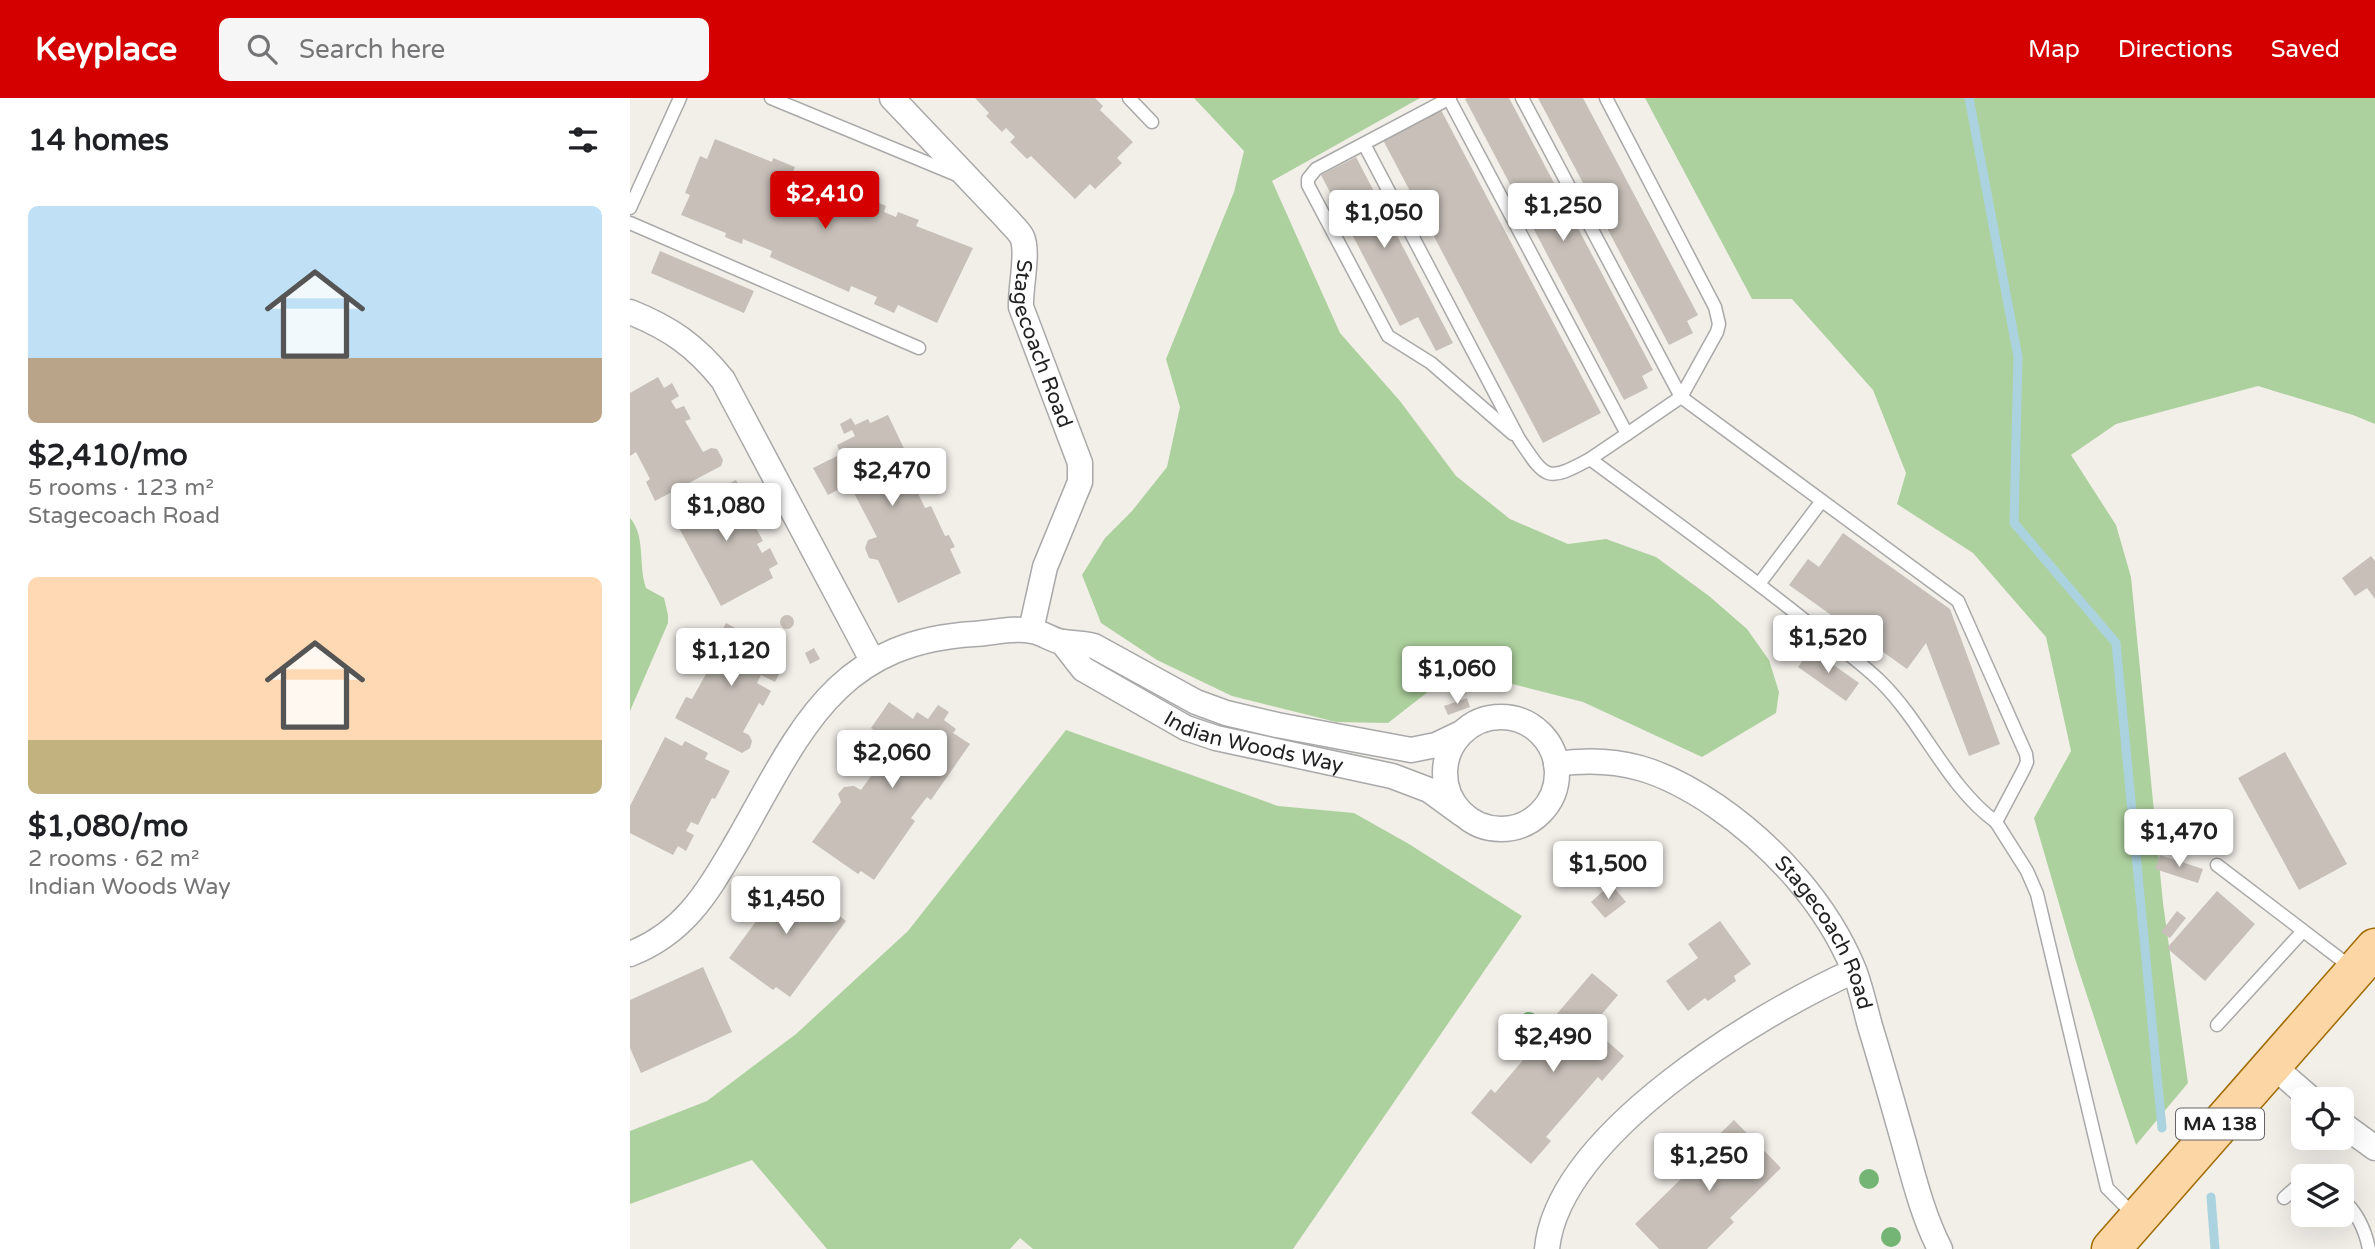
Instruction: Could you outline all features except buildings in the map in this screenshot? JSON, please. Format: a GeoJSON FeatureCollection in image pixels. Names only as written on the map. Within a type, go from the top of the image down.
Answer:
{"type":"FeatureCollection","features":[{"type":"Feature","properties":{"kind":"main road","name":"MA 138"},"geometry":{"type":"LineString","coordinates":[[2111,1249],[2365,959]]}},
{"type":"Feature","properties":{"kind":"street","name":"Stagecoach Road"},"geometry":{"type":"LineString","coordinates":[[892,98],[1022,237],[1025,250],[1020,287],[1021,307],[1080,463],[1080,482],[1045,567],[1031,630]]}},
{"type":"Feature","properties":{"kind":"street"},"geometry":{"type":"LineString","coordinates":[[630,312],[682,338],[723,380],[872,660]]}},
{"type":"Feature","properties":{"kind":"street","name":"Indian Woods Way"},"geometry":{"type":"LineString","coordinates":[[630,954],[649,947],[691,914],[709,889],[802,730],[841,684],[872,660],[896,649],[946,635],[1031,630],[1062,642],[1079,642],[1094,646],[1196,702],[1276,726],[1411,750],[1436,745],[1460,734]]}},
{"type":"Feature","properties":{"kind":"street","name":"Indian Woods Way"},"geometry":{"type":"LineString","coordinates":[[1062,642],[1083,669],[1186,728],[1216,738],[1409,781],[1429,790],[1462,814]]}},
{"type":"Feature","properties":{"kind":"street"},"geometry":{"type":"LineString","coordinates":[[1505,716],[1529,724],[1547,740],[1556,764],[1558,775],[1552,798],[1546,808],[1528,823],[1505,830],[1482,827],[1462,814],[1449,796],[1444,775],[1448,753],[1460,734],[1480,720],[1505,716]]}},
{"type":"Feature","properties":{"kind":"street","name":"Stagecoach Road"},"geometry":{"type":"LineString","coordinates":[[1556,764],[1587,760],[1623,764],[1654,772],[1688,787],[1766,846],[1794,875],[1836,934],[1854,971],[1921,1202],[1940,1249]]}},
{"type":"Feature","properties":{"kind":"street"},"geometry":{"type":"LineString","coordinates":[[1547,1249],[1549,1229],[1566,1190],[1591,1155],[1658,1091],[1739,1034],[1835,979],[1854,971]]}},
{"type":"Feature","properties":{"kind":"street"},"geometry":{"type":"LineString","coordinates":[[2272,1065],[2297,1087]]}},
{"type":"Feature","properties":{"kind":"street"},"geometry":{"type":"LineString","coordinates":[[2354,1133],[2375,1148]]}},
{"type":"Feature","properties":{"kind":"lane"},"geometry":{"type":"LineString","coordinates":[[630,208],[680,98]]}},
{"type":"Feature","properties":{"kind":"lane"},"geometry":{"type":"LineString","coordinates":[[771,98],[970,180]]}},
{"type":"Feature","properties":{"kind":"lane"},"geometry":{"type":"LineString","coordinates":[[1129,98],[1152,122]]}},
{"type":"Feature","properties":{"kind":"lane"},"geometry":{"type":"LineString","coordinates":[[1519,439],[1431,363],[1388,336],[1310,192],[1307,179],[1311,173],[1450,98],[1627,434]]}},
{"type":"Feature","properties":{"kind":"lane"},"geometry":{"type":"LineString","coordinates":[[1522,98],[1681,397],[1958,601],[2026,754],[2024,769],[1996,822]]}},
{"type":"Feature","properties":{"kind":"lane"},"geometry":{"type":"LineString","coordinates":[[1364,144],[1519,439],[1539,467],[1549,473],[1562,474],[1590,459],[1681,397],[1717,332],[1717,316],[1606,98]]}},
{"type":"Feature","properties":{"kind":"lane"},"geometry":{"type":"LineString","coordinates":[[630,223],[919,348]]}},
{"type":"Feature","properties":{"kind":"lane"},"geometry":{"type":"LineString","coordinates":[[1590,459],[1759,584],[1880,681],[1906,710],[1954,779],[1980,810],[1996,822],[2027,872],[2037,894],[2107,1188],[2136,1218]]}},
{"type":"Feature","properties":{"kind":"lane"},"geometry":{"type":"LineString","coordinates":[[1759,584],[1821,502]]}},
{"type":"Feature","properties":{"kind":"lane"},"geometry":{"type":"LineString","coordinates":[[2217,865],[2303,931],[2365,959]]}},
{"type":"Feature","properties":{"kind":"lane"},"geometry":{"type":"LineString","coordinates":[[2217,1025],[2303,931]]}},
{"type":"Feature","properties":{"kind":"lane"},"geometry":{"type":"LineString","coordinates":[[2284,1198],[2291,1192]]}},
{"type":"Feature","properties":{"kind":"lane"},"geometry":{"type":"LineString","coordinates":[[2354,1212],[2363,1226],[2369,1249]]}},
{"type":"Feature","properties":{"kind":"green space"},"geometry":{"type":"Polygon","coordinates":[[[1194,98],[1420,98],[1272,181],[1340,333],[1400,401],[1456,476],[1510,519],[1568,544],[1606,539],[1656,557],[1709,596],[1747,629],[1769,660],[1779,692],[1776,713],[1702,757],[1583,702],[1489,678],[1429,691],[1388,723],[1336,722],[1232,696],[1157,660],[1101,623],[1082,575],[1105,538],[1132,511],[1167,467],[1180,407],[1166,359],[1234,192],[1244,151],[1194,98]]]}},
{"type":"Feature","properties":{"kind":"green space"},"geometry":{"type":"Polygon","coordinates":[[[1645,98],[2375,98],[2375,424],[2258,386],[2116,424],[2071,455],[2116,525],[2131,577],[2163,903],[2188,1083],[2136,1145],[2076,962],[2034,818],[2071,751],[2046,637],[1973,553],[1897,504],[1906,473],[1873,390],[1792,299],[1752,299],[1645,98]]]}},
{"type":"Feature","properties":{"kind":"green space"},"geometry":{"type":"Polygon","coordinates":[[[630,518],[638,533],[646,588],[664,598],[668,623],[630,711],[630,518]]]}},
{"type":"Feature","properties":{"kind":"green space"},"geometry":{"type":"Polygon","coordinates":[[[1066,730],[1278,806],[1354,813],[1409,844],[1522,916],[1293,1249],[1033,1249],[1020,1238],[1010,1249],[827,1249],[752,1160],[630,1204],[630,1131],[707,1101],[796,1034],[908,931],[1066,730]]]}},
{"type":"Feature","properties":{"kind":"waterway"},"geometry":{"type":"LineString","coordinates":[[1969,98],[2018,357],[2014,523],[2116,643],[2162,1128]]}},
{"type":"Feature","properties":{"kind":"waterway"},"geometry":{"type":"LineString","coordinates":[[2211,1197],[2215,1249]]}}]}
